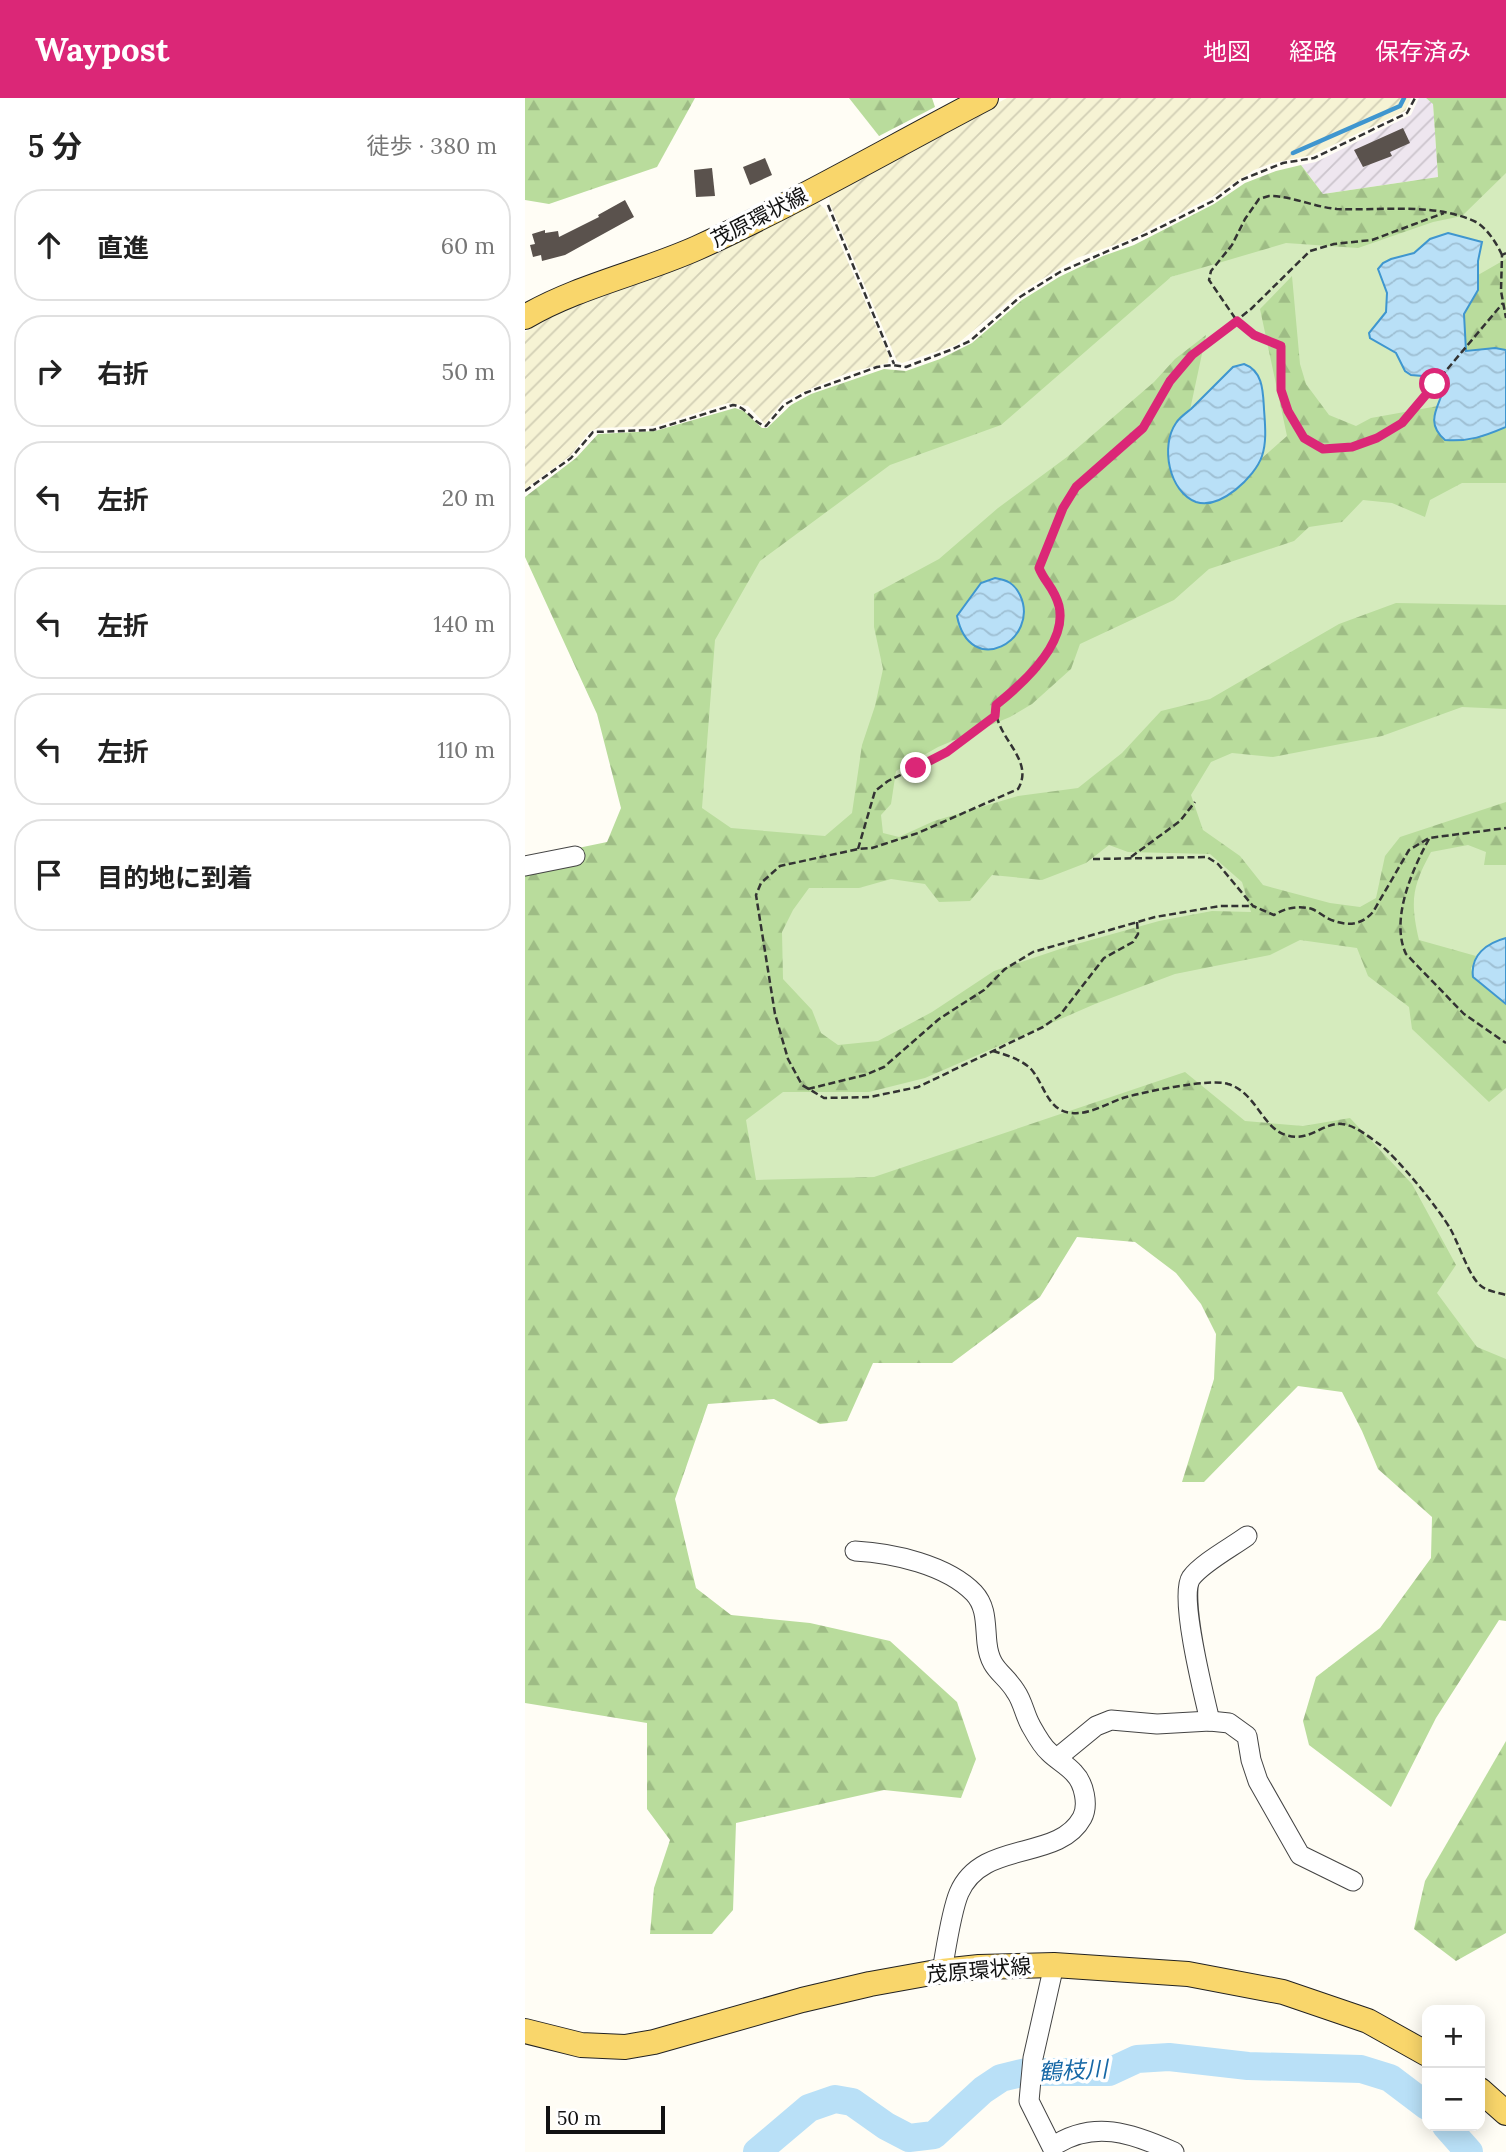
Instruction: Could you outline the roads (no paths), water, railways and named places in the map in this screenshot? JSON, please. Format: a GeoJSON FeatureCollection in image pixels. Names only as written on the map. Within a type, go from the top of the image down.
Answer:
{"type":"FeatureCollection","features":[{"type":"Feature","properties":{"kind":"main road","name":"茂原環状線"},"geometry":{"type":"LineString","coordinates":[[525,317],[554,300],[661,264],[736,230],[986,98]]}},
{"type":"Feature","properties":{"kind":"main road","name":"茂原環状線"},"geometry":{"type":"LineString","coordinates":[[525,2031],[581,2045],[625,2047],[654,2042],[813,1998],[941,1971],[1054,1965],[1188,1974],[1283,1992],[1368,2021],[1422,2051]]}},
{"type":"Feature","properties":{"kind":"main road"},"geometry":{"type":"LineString","coordinates":[[1485,2094],[1506,2113]]}},
{"type":"Feature","properties":{"kind":"street"},"geometry":{"type":"LineString","coordinates":[[525,866],[575,856]]}},
{"type":"Feature","properties":{"kind":"street"},"geometry":{"type":"LineString","coordinates":[[1210,1721],[1198,1671],[1186,1592],[1191,1578],[1247,1536]]}},
{"type":"Feature","properties":{"kind":"street"},"geometry":{"type":"LineString","coordinates":[[855,1551],[882,1553],[922,1564],[962,1583],[977,1596],[986,1618],[987,1645],[994,1668],[1016,1692],[1030,1725],[1048,1751],[1076,1774],[1085,1797],[1083,1816],[1073,1830],[1051,1842],[991,1860],[971,1874],[959,1893],[941,1971]]}},
{"type":"Feature","properties":{"kind":"street"},"geometry":{"type":"LineString","coordinates":[[1057,1758],[1096,1726],[1111,1720],[1177,1724],[1210,1721],[1229,1723],[1247,1736],[1258,1782],[1300,1855],[1353,1881]]}},
{"type":"Feature","properties":{"kind":"street"},"geometry":{"type":"LineString","coordinates":[[1054,1965],[1033,2058],[1029,2101],[1052,2147],[1066,2138],[1085,2132],[1113,2131],[1145,2139],[1174,2152]]}},
{"type":"Feature","properties":{"kind":"water"},"geometry":{"type":"Polygon","coordinates":[[[1448,233],[1482,242],[1478,261],[1478,290],[1464,314],[1466,351],[1495,348],[1506,350],[1506,427],[1484,436],[1462,440],[1445,440],[1435,425],[1434,418],[1446,378],[1411,375],[1405,371],[1396,353],[1370,338],[1369,333],[1386,312],[1387,293],[1378,269],[1383,263],[1414,253],[1430,239],[1448,233]]]}},
{"type":"Feature","properties":{"kind":"water"},"geometry":{"type":"Polygon","coordinates":[[[1244,364],[1255,371],[1262,389],[1265,444],[1262,456],[1252,473],[1235,490],[1215,501],[1196,502],[1179,489],[1174,479],[1168,455],[1171,433],[1179,419],[1233,367],[1244,364]]]}},
{"type":"Feature","properties":{"kind":"water"},"geometry":{"type":"Polygon","coordinates":[[[995,578],[1013,585],[1020,595],[1024,611],[1021,626],[1013,638],[1001,646],[988,649],[975,646],[964,635],[957,616],[981,583],[995,578]]]}},
{"type":"Feature","properties":{"kind":"water"},"geometry":{"type":"Polygon","coordinates":[[[1506,938],[1506,1004],[1473,977],[1473,969],[1481,951],[1506,938]]]}},
{"type":"Feature","properties":{"kind":"waterway"},"geometry":{"type":"LineString","coordinates":[[1293,153],[1400,106],[1404,98]]}},
{"type":"Feature","properties":{"kind":"waterway","name":"鶴枝川"},"geometry":{"type":"LineString","coordinates":[[757,2152],[809,2108],[835,2099],[852,2102],[886,2126],[909,2138],[934,2135],[983,2090],[1001,2078],[1026,2072],[1109,2072],[1137,2059],[1169,2057],[1248,2066],[1361,2069],[1390,2078],[1422,2102]]}},
{"type":"Feature","properties":{"kind":"waterway","name":"鶴枝川"},"geometry":{"type":"LineString","coordinates":[[1450,2131],[1469,2152]]}}]}
